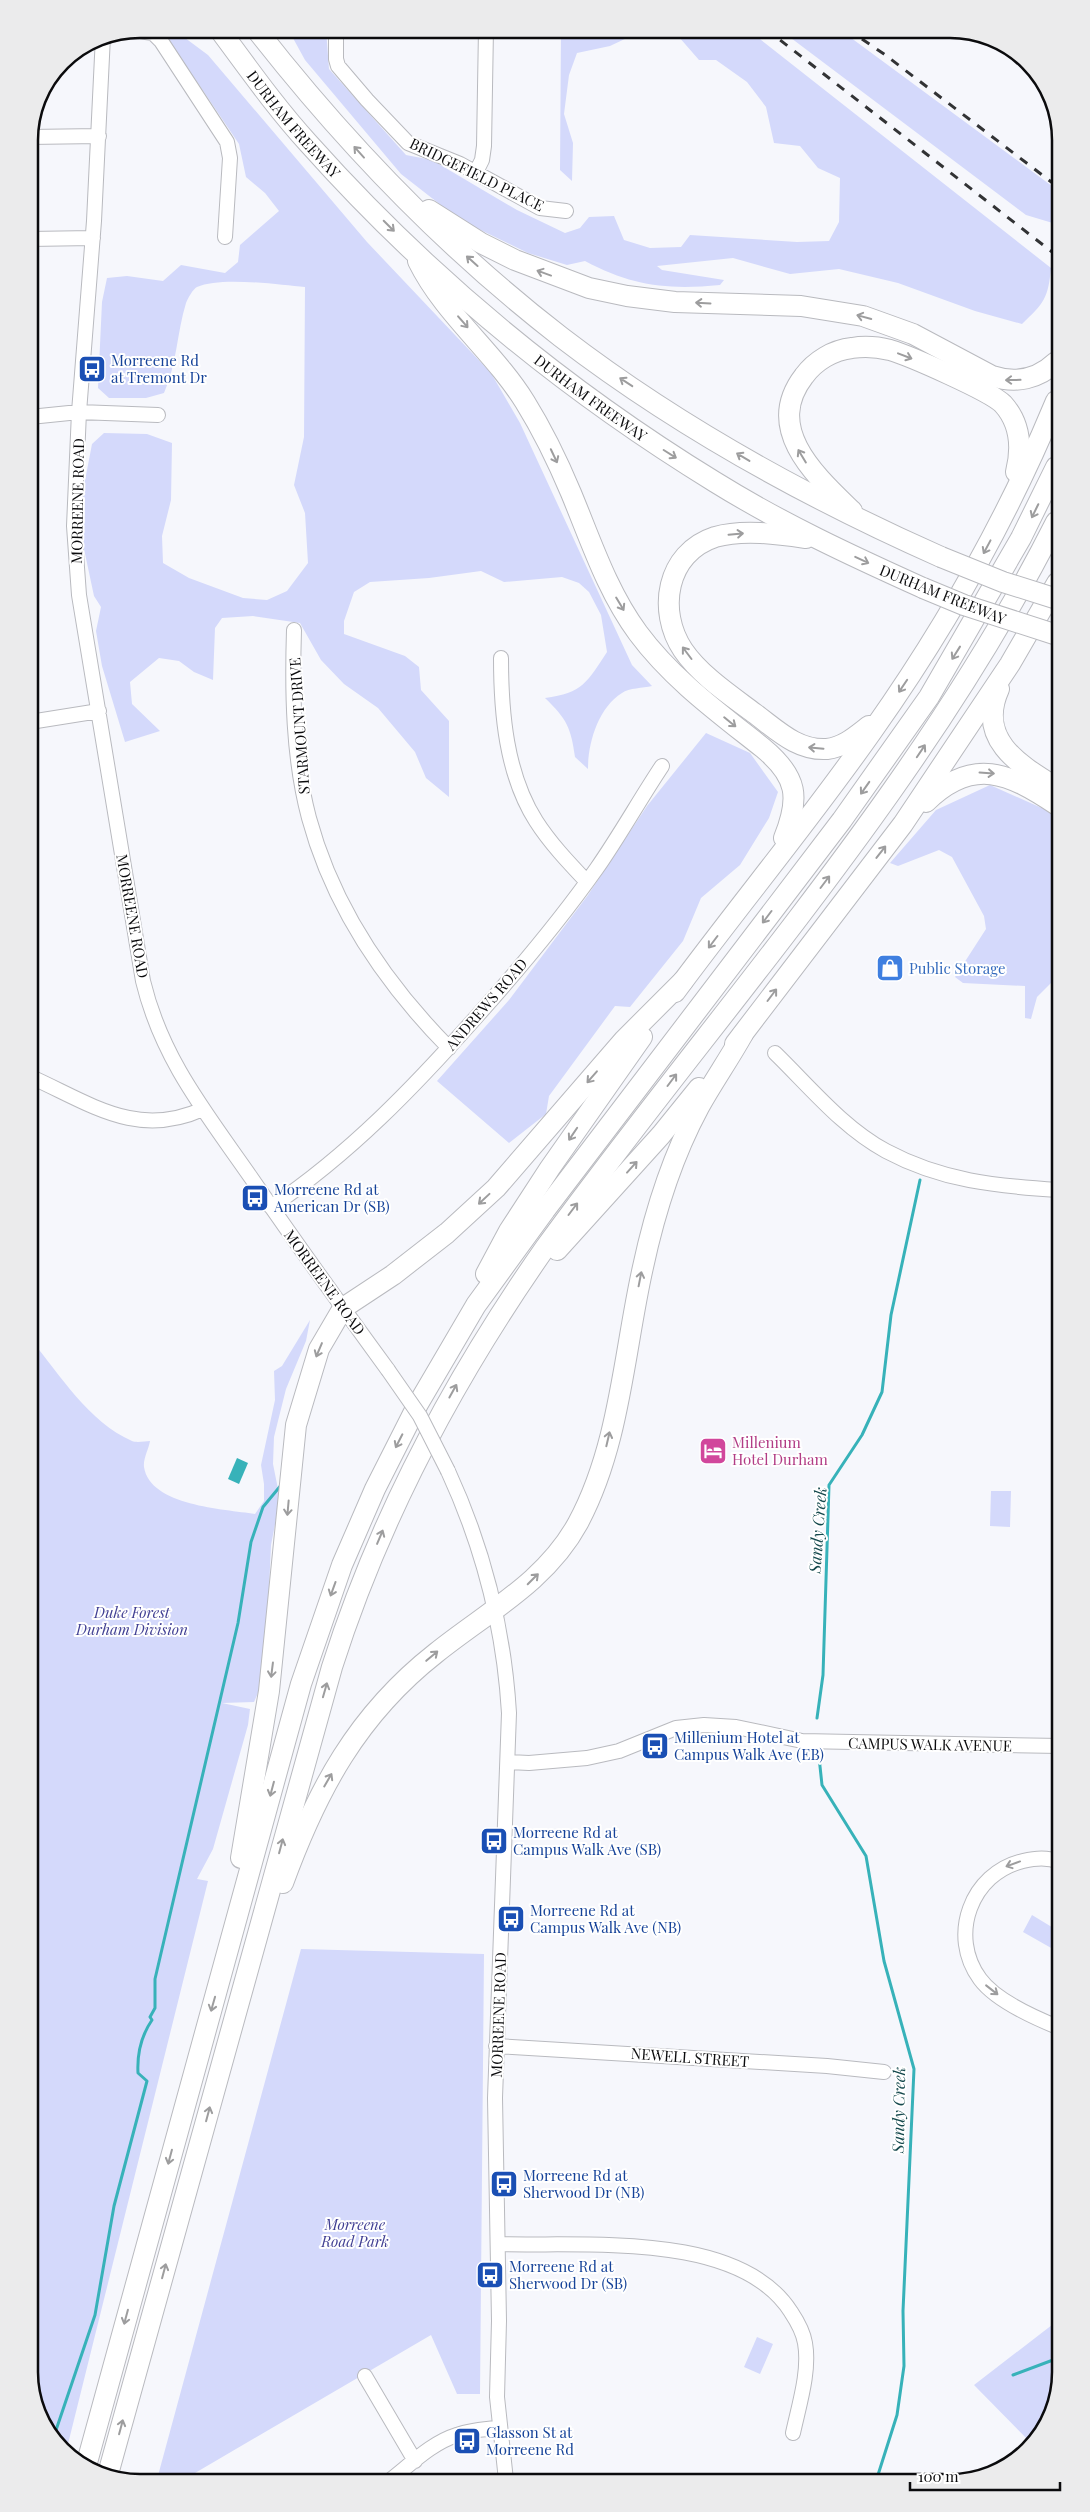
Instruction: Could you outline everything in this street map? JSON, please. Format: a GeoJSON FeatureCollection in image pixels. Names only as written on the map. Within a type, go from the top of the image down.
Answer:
{"type":"FeatureCollection","features":[{"type":"Feature","properties":{"kind":"highway","name":"DURHAM FREEWAY"},"geometry":{"type":"LineString","coordinates":[[226,38],[307,142],[413,250],[485,315],[530,351],[661,448],[717,483],[817,539],[923,588],[964,604],[1052,633]]}},
{"type":"Feature","properties":{"kind":"highway","name":"DURHAM FREEWAY"},"geometry":{"type":"LineString","coordinates":[[263,38],[301,86],[393,187],[490,277],[563,338],[615,375],[724,446],[781,479],[863,522],[1003,582],[1052,597]]}},
{"type":"Feature","properties":{"kind":"highway"},"geometry":{"type":"LineString","coordinates":[[393,187],[481,243],[506,256],[540,271],[589,288],[627,296],[675,302],[801,306],[863,316],[913,334],[1003,380],[1038,376],[1052,365]]}},
{"type":"Feature","properties":{"kind":"highway"},"geometry":{"type":"LineString","coordinates":[[413,250],[430,286],[509,378],[533,415],[571,493],[601,568],[638,633],[681,680],[771,755],[786,774],[792,787],[795,805],[791,821],[774,861]]}},
{"type":"Feature","properties":{"kind":"highway"},"geometry":{"type":"LineString","coordinates":[[863,522],[812,471],[802,458],[790,423],[793,398],[804,375],[829,354],[852,348],[880,348],[902,354],[989,395],[1003,404],[1014,422],[1020,440],[1019,461],[1008,503]]}},
{"type":"Feature","properties":{"kind":"highway"},"geometry":{"type":"LineString","coordinates":[[466,1322],[493,1258],[509,1231],[603,1091],[683,981],[849,765],[931,643],[986,548],[1052,410]]}},
{"type":"Feature","properties":{"kind":"highway"},"geometry":{"type":"LineString","coordinates":[[87,2461],[301,1684],[339,1574],[396,1446],[466,1322],[534,1224],[842,820],[929,697],[1021,538],[1052,475]]}},
{"type":"Feature","properties":{"kind":"highway"},"geometry":{"type":"LineString","coordinates":[[109,2470],[320,1708],[345,1625],[393,1508],[441,1412],[505,1306],[573,1209],[892,793],[973,672],[1052,529]]}},
{"type":"Feature","properties":{"kind":"highway"},"geometry":{"type":"LineString","coordinates":[[817,539],[743,533],[715,537],[695,548],[679,565],[670,584],[668,609],[676,637],[687,654],[703,671],[783,735],[804,746],[827,749],[844,745],[884,714]]}},
{"type":"Feature","properties":{"kind":"highway"},"geometry":{"type":"LineString","coordinates":[[505,1306],[535,1280],[556,1253],[661,1135],[743,1034],[903,824],[1010,664],[1052,590]]}},
{"type":"Feature","properties":{"kind":"highway"},"geometry":{"type":"LineString","coordinates":[[1010,664],[993,702],[994,730],[1004,749],[1011,756],[1052,785]]}},
{"type":"Feature","properties":{"kind":"highway"},"geometry":{"type":"LineString","coordinates":[[903,824],[934,794],[950,782],[983,772],[1017,780],[1052,802]]}},
{"type":"Feature","properties":{"kind":"highway"},"geometry":{"type":"LineString","coordinates":[[226,1957],[269,1691],[296,1425],[310,1372],[319,1349],[343,1308],[393,1275],[447,1232],[496,1188],[624,1040],[683,981]]}},
{"type":"Feature","properties":{"kind":"highway"},"geometry":{"type":"LineString","coordinates":[[236,2011],[304,1828],[323,1787],[351,1742],[383,1701],[408,1677],[436,1653],[520,1592],[565,1544],[577,1525],[597,1485],[618,1400],[643,1264],[663,1191],[676,1155],[694,1118],[743,1034]]}},
{"type":"Feature","properties":{"kind":"street"},"geometry":{"type":"LineString","coordinates":[[159,38],[226,142],[230,158],[225,237]]}},
{"type":"Feature","properties":{"kind":"street","name":"BRIDGEFIELD PLACE"},"geometry":{"type":"LineString","coordinates":[[336,38],[338,66],[400,135],[414,146],[476,172],[540,208],[566,211]]}},
{"type":"Feature","properties":{"kind":"street"},"geometry":{"type":"LineString","coordinates":[[476,172],[482,160],[484,146],[486,38]]}},
{"type":"Feature","properties":{"kind":"street","name":"MORREENE ROAD"},"geometry":{"type":"LineString","coordinates":[[103,44],[100,136],[74,494],[76,561],[139,957],[149,1003],[164,1046],[203,1109],[270,1207],[420,1416],[448,1471],[470,1522],[495,1610],[508,1697],[509,1762],[496,2046],[495,2114],[499,2428],[505,2474]]}},
{"type":"Feature","properties":{"kind":"street"},"geometry":{"type":"LineString","coordinates":[[38,137],[100,136]]}},
{"type":"Feature","properties":{"kind":"street"},"geometry":{"type":"LineString","coordinates":[[38,239],[93,238]]}},
{"type":"Feature","properties":{"kind":"street"},"geometry":{"type":"LineString","coordinates":[[38,416],[79,412],[158,415]]}},
{"type":"Feature","properties":{"kind":"street","name":"STARMOUNT DRIVE"},"geometry":{"type":"LineString","coordinates":[[294,630],[294,690],[299,759],[305,801],[314,834],[340,899],[371,956],[401,995],[448,1048]]}},
{"type":"Feature","properties":{"kind":"street"},"geometry":{"type":"LineString","coordinates":[[501,658],[503,707],[509,751],[521,790],[536,821],[553,845],[587,882]]}},
{"type":"Feature","properties":{"kind":"street"},"geometry":{"type":"LineString","coordinates":[[38,721],[99,710]]}},
{"type":"Feature","properties":{"kind":"street","name":"ANDREWS ROAD"},"geometry":{"type":"LineString","coordinates":[[270,1207],[313,1179],[401,1099],[510,979],[587,882],[662,766]]}},
{"type":"Feature","properties":{"kind":"street"},"geometry":{"type":"LineString","coordinates":[[775,1053],[837,1114],[886,1151],[969,1181],[996,1186],[1052,1190]]}},
{"type":"Feature","properties":{"kind":"street"},"geometry":{"type":"LineString","coordinates":[[38,1080],[133,1120],[164,1120],[188,1115],[203,1109]]}},
{"type":"Feature","properties":{"kind":"street","name":"CAMPUS WALK AVENUE"},"geometry":{"type":"LineString","coordinates":[[509,1762],[529,1763],[587,1758],[619,1751],[676,1728],[704,1725],[736,1727],[802,1741],[1052,1746]]}},
{"type":"Feature","properties":{"kind":"street"},"geometry":{"type":"LineString","coordinates":[[1052,1860],[1044,1858],[1020,1862],[1000,1870],[990,1877],[980,1887],[970,1904],[965,1939],[968,1956],[976,1972],[988,1987],[1023,2011],[1052,2024]]}},
{"type":"Feature","properties":{"kind":"street","name":"NEWELL STREET"},"geometry":{"type":"LineString","coordinates":[[496,2046],[827,2066],[884,2072]]}},
{"type":"Feature","properties":{"kind":"street"},"geometry":{"type":"LineString","coordinates":[[498,2244],[636,2248],[690,2253],[724,2262],[764,2282],[789,2309],[805,2343],[805,2366],[793,2433]]}},
{"type":"Feature","properties":{"kind":"street"},"geometry":{"type":"LineString","coordinates":[[365,2376],[415,2461]]}},
{"type":"Feature","properties":{"kind":"street"},"geometry":{"type":"LineString","coordinates":[[398,2474],[450,2437],[468,2432],[499,2428]]}},
{"type":"Feature","properties":{"kind":"green space"},"geometry":{"type":"Polygon","coordinates":[[[167,38],[185,38],[208,55],[367,242],[491,373],[520,423],[632,665],[652,686],[625,691],[607,708],[592,737],[588,769],[575,757],[567,724],[545,698],[568,693],[583,684],[607,652],[601,615],[589,592],[579,583],[562,577],[504,582],[481,571],[429,578],[370,582],[354,592],[344,621],[344,634],[405,656],[419,667],[421,690],[449,721],[449,797],[426,778],[415,752],[378,708],[344,684],[321,660],[300,623],[253,616],[222,618],[215,628],[213,680],[194,672],[179,661],[159,658],[130,682],[132,704],[160,731],[125,742],[102,666],[96,631],[101,607],[94,596],[84,549],[83,491],[92,444],[104,433],[147,434],[172,443],[171,500],[162,536],[163,563],[189,578],[243,598],[267,600],[287,591],[308,563],[305,513],[294,485],[304,437],[305,287],[265,283],[220,282],[197,287],[186,303],[172,371],[164,393],[146,398],[109,398],[98,388],[102,302],[107,278],[127,276],[163,281],[181,265],[225,273],[238,262],[240,245],[279,211],[265,193],[246,177],[239,144],[167,38]]]}},
{"type":"Feature","properties":{"kind":"green space"},"geometry":{"type":"Polygon","coordinates":[[[293,38],[327,38],[329,69],[406,155],[432,160],[517,210],[565,233],[580,228],[589,217],[614,216],[624,240],[650,248],[681,247],[690,235],[797,242],[829,241],[839,222],[840,178],[818,168],[800,146],[774,143],[766,107],[747,82],[716,60],[699,60],[680,38],[758,38],[1051,268],[1046,294],[1040,305],[1022,324],[975,311],[898,283],[839,269],[790,274],[733,258],[657,266],[662,270],[724,280],[720,285],[683,287],[634,281],[585,261],[567,265],[528,253],[460,220],[401,174],[305,60],[293,38]]]}},
{"type":"Feature","properties":{"kind":"green space"},"geometry":{"type":"Polygon","coordinates":[[[561,38],[627,38],[610,46],[577,53],[569,75],[564,114],[573,143],[572,181],[560,170],[561,38]]]}},
{"type":"Feature","properties":{"kind":"green space"},"geometry":{"type":"Polygon","coordinates":[[[791,38],[851,38],[1052,186],[1052,223],[1026,215],[791,38]]]}},
{"type":"Feature","properties":{"kind":"green space"},"geometry":{"type":"Polygon","coordinates":[[[706,733],[750,753],[778,792],[769,818],[740,865],[701,898],[683,941],[630,1007],[615,1006],[549,1096],[546,1114],[509,1143],[437,1081],[509,1000],[588,895],[647,806],[706,733]]]}},
{"type":"Feature","properties":{"kind":"green space"},"geometry":{"type":"Polygon","coordinates":[[[990,785],[1044,809],[1052,815],[1052,982],[1037,997],[1031,1019],[1025,1018],[1025,986],[963,983],[955,977],[986,929],[984,916],[952,857],[939,850],[898,866],[890,863],[936,810],[990,785]]]}},
{"type":"Feature","properties":{"kind":"green space","name":"Duke Forest Durham Division"},"geometry":{"type":"Polygon","coordinates":[[[310,1320],[306,1341],[286,1389],[274,1437],[273,1464],[280,1499],[271,1545],[265,1677],[254,1702],[222,1703],[250,1709],[248,1725],[213,1849],[197,1879],[208,1881],[68,2446],[48,2418],[39,2393],[38,2380],[38,1349],[76,1397],[102,1422],[132,1441],[150,1441],[144,1467],[149,1480],[160,1490],[174,1498],[190,1503],[255,1514],[264,1501],[261,1465],[275,1400],[274,1371],[282,1366],[310,1320]]]}},
{"type":"Feature","properties":{"kind":"green space"},"geometry":{"type":"Polygon","coordinates":[[[991,1491],[1011,1491],[1010,1527],[990,1526],[991,1491]]]}},
{"type":"Feature","properties":{"kind":"green space"},"geometry":{"type":"Polygon","coordinates":[[[1032,1915],[1052,1927],[1052,1948],[1023,1932],[1032,1915]]]}},
{"type":"Feature","properties":{"kind":"green space","name":"Morreene Road Park"},"geometry":{"type":"Polygon","coordinates":[[[301,1949],[484,1954],[480,2394],[457,2394],[431,2335],[193,2474],[158,2474],[301,1949]]]}},
{"type":"Feature","properties":{"kind":"green space"},"geometry":{"type":"Polygon","coordinates":[[[1052,2325],[1051,2393],[1042,2418],[1027,2439],[974,2385],[1052,2325]]]}},
{"type":"Feature","properties":{"kind":"green space"},"geometry":{"type":"Polygon","coordinates":[[[757,2337],[773,2344],[760,2374],[744,2367],[757,2337]]]}},
{"type":"Feature","properties":{"kind":"water"},"geometry":{"type":"Polygon","coordinates":[[[237,1458],[248,1463],[239,1484],[228,1479],[237,1458]]]}},
{"type":"Feature","properties":{"kind":"waterway","name":"Sandy Creek"},"geometry":{"type":"LineString","coordinates":[[817,1718],[823,1675],[829,1485],[862,1435],[882,1392],[891,1315],[920,1180]]}},
{"type":"Feature","properties":{"kind":"waterway"},"geometry":{"type":"LineString","coordinates":[[56,2430],[95,2315],[114,2206],[147,2081],[138,2073],[139,2052],[142,2039],[152,2020],[150,2017],[155,2008],[155,1979],[238,1623],[251,1542],[263,1507],[282,1484]]}},
{"type":"Feature","properties":{"kind":"waterway","name":"Sandy Creek"},"geometry":{"type":"LineString","coordinates":[[819,1757],[822,1785],[866,1856],[884,1961],[914,2069],[903,2311],[904,2366],[897,2415],[878,2474]]}},
{"type":"Feature","properties":{"kind":"waterway"},"geometry":{"type":"LineString","coordinates":[[1013,2375],[1052,2360]]}},
{"type":"Feature","properties":{"kind":"railway"},"geometry":{"type":"LineString","coordinates":[[778,38],[1052,252]]}},
{"type":"Feature","properties":{"kind":"railway"},"geometry":{"type":"LineString","coordinates":[[860,38],[1052,182]]}},
{"type":"Feature","properties":{"kind":"place","name":"Morreene Rd at Tremont Dr"},"geometry":{"type":"Point","coordinates":[92,369]}},
{"type":"Feature","properties":{"kind":"place","name":"Public Storage"},"geometry":{"type":"Point","coordinates":[890,968]}},
{"type":"Feature","properties":{"kind":"place","name":"Morreene Rd at American Dr (SB)"},"geometry":{"type":"Point","coordinates":[255,1198]}},
{"type":"Feature","properties":{"kind":"place","name":"Millenium Hotel Durham"},"geometry":{"type":"Point","coordinates":[713,1451]}},
{"type":"Feature","properties":{"kind":"place","name":"Millenium Hotel at Campus Walk Ave (EB)"},"geometry":{"type":"Point","coordinates":[655,1746]}},
{"type":"Feature","properties":{"kind":"place","name":"Morreene Rd at Campus Walk Ave (SB)"},"geometry":{"type":"Point","coordinates":[494,1841]}},
{"type":"Feature","properties":{"kind":"place","name":"Morreene Rd at Campus Walk Ave (NB)"},"geometry":{"type":"Point","coordinates":[511,1919]}},
{"type":"Feature","properties":{"kind":"place","name":"Morreene Rd at Sherwood Dr (NB)"},"geometry":{"type":"Point","coordinates":[504,2184]}},
{"type":"Feature","properties":{"kind":"place","name":"Morreene Rd at Sherwood Dr (SB)"},"geometry":{"type":"Point","coordinates":[490,2275]}},
{"type":"Feature","properties":{"kind":"place","name":"Glasson St at Morreene Rd"},"geometry":{"type":"Point","coordinates":[467,2441]}}]}
